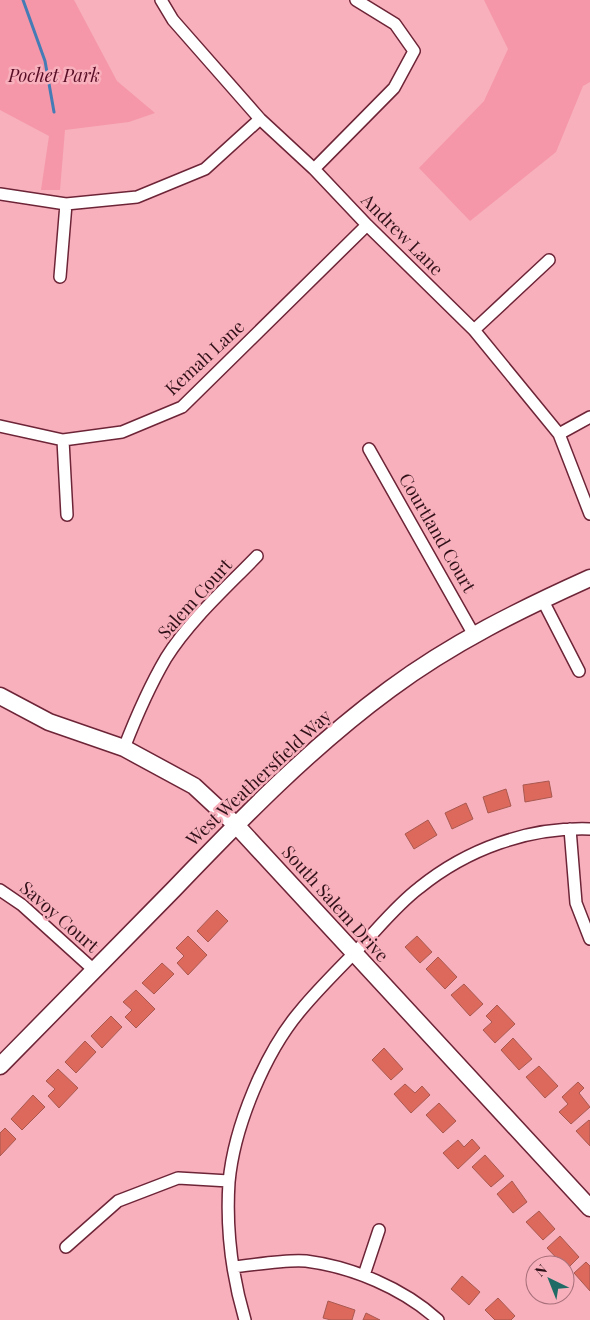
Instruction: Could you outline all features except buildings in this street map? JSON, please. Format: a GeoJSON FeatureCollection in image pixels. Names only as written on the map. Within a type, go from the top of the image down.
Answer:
{"type":"FeatureCollection","features":[{"type":"Feature","properties":{"kind":"street","name":"Andrew Lane"},"geometry":{"type":"LineString","coordinates":[[161,0],[173,20],[260,119],[314,169],[367,225],[474,330],[559,434],[590,514]]}},
{"type":"Feature","properties":{"kind":"street"},"geometry":{"type":"LineString","coordinates":[[314,169],[394,88],[414,51],[395,24],[356,0]]}},
{"type":"Feature","properties":{"kind":"street"},"geometry":{"type":"LineString","coordinates":[[0,194],[66,204],[137,198],[206,169],[260,119]]}},
{"type":"Feature","properties":{"kind":"street"},"geometry":{"type":"LineString","coordinates":[[60,276],[66,204]]}},
{"type":"Feature","properties":{"kind":"street","name":"Kemah Lane"},"geometry":{"type":"LineString","coordinates":[[0,426],[63,440],[122,432],[182,407],[367,225]]}},
{"type":"Feature","properties":{"kind":"street"},"geometry":{"type":"LineString","coordinates":[[474,330],[549,260]]}},
{"type":"Feature","properties":{"kind":"street"},"geometry":{"type":"LineString","coordinates":[[559,434],[590,417]]}},
{"type":"Feature","properties":{"kind":"street"},"geometry":{"type":"LineString","coordinates":[[63,440],[67,515]]}},
{"type":"Feature","properties":{"kind":"street","name":"Courtland Court"},"geometry":{"type":"LineString","coordinates":[[369,449],[474,635]]}},
{"type":"Feature","properties":{"kind":"street","name":"Salem Court"},"geometry":{"type":"LineString","coordinates":[[124,748],[141,705],[167,657],[184,634],[257,556]]}},
{"type":"Feature","properties":{"kind":"street","name":"West Weathersfield Way"},"geometry":{"type":"LineString","coordinates":[[0,1066],[236,825],[346,723],[405,678],[474,635],[542,599],[590,578]]}},
{"type":"Feature","properties":{"kind":"street"},"geometry":{"type":"LineString","coordinates":[[542,599],[579,671]]}},
{"type":"Feature","properties":{"kind":"street","name":"South Salem Drive"},"geometry":{"type":"LineString","coordinates":[[0,696],[49,722],[124,748],[194,786],[236,825],[590,1208]]}},
{"type":"Feature","properties":{"kind":"street"},"geometry":{"type":"LineString","coordinates":[[570,829],[576,903],[590,939]]}},
{"type":"Feature","properties":{"kind":"street"},"geometry":{"type":"LineString","coordinates":[[245,1320],[229,1240],[229,1181],[248,1106],[268,1060],[300,1011],[409,897],[447,868],[505,842],[545,832],[590,829]]}},
{"type":"Feature","properties":{"kind":"street","name":"Savoy Court"},"geometry":{"type":"LineString","coordinates":[[0,890],[22,905],[94,971]]}},
{"type":"Feature","properties":{"kind":"street"},"geometry":{"type":"LineString","coordinates":[[66,1247],[118,1201],[178,1178],[229,1181]]}},
{"type":"Feature","properties":{"kind":"street"},"geometry":{"type":"LineString","coordinates":[[364,1275],[379,1230]]}},
{"type":"Feature","properties":{"kind":"street"},"geometry":{"type":"LineString","coordinates":[[233,1267],[305,1261],[364,1275],[417,1304],[438,1320]]}},
{"type":"Feature","properties":{"kind":"green space","name":"Pochet Park"},"geometry":{"type":"Polygon","coordinates":[[[0,0],[74,0],[117,81],[155,113],[129,122],[65,130],[60,190],[41,190],[49,136],[0,110],[0,0]]]}},
{"type":"Feature","properties":{"kind":"green space"},"geometry":{"type":"Polygon","coordinates":[[[484,0],[590,0],[590,82],[583,86],[556,152],[470,221],[419,168],[484,101],[508,49],[484,0]]]}},
{"type":"Feature","properties":{"kind":"waterway"},"geometry":{"type":"LineString","coordinates":[[23,0],[45,61],[54,112]]}}]}
